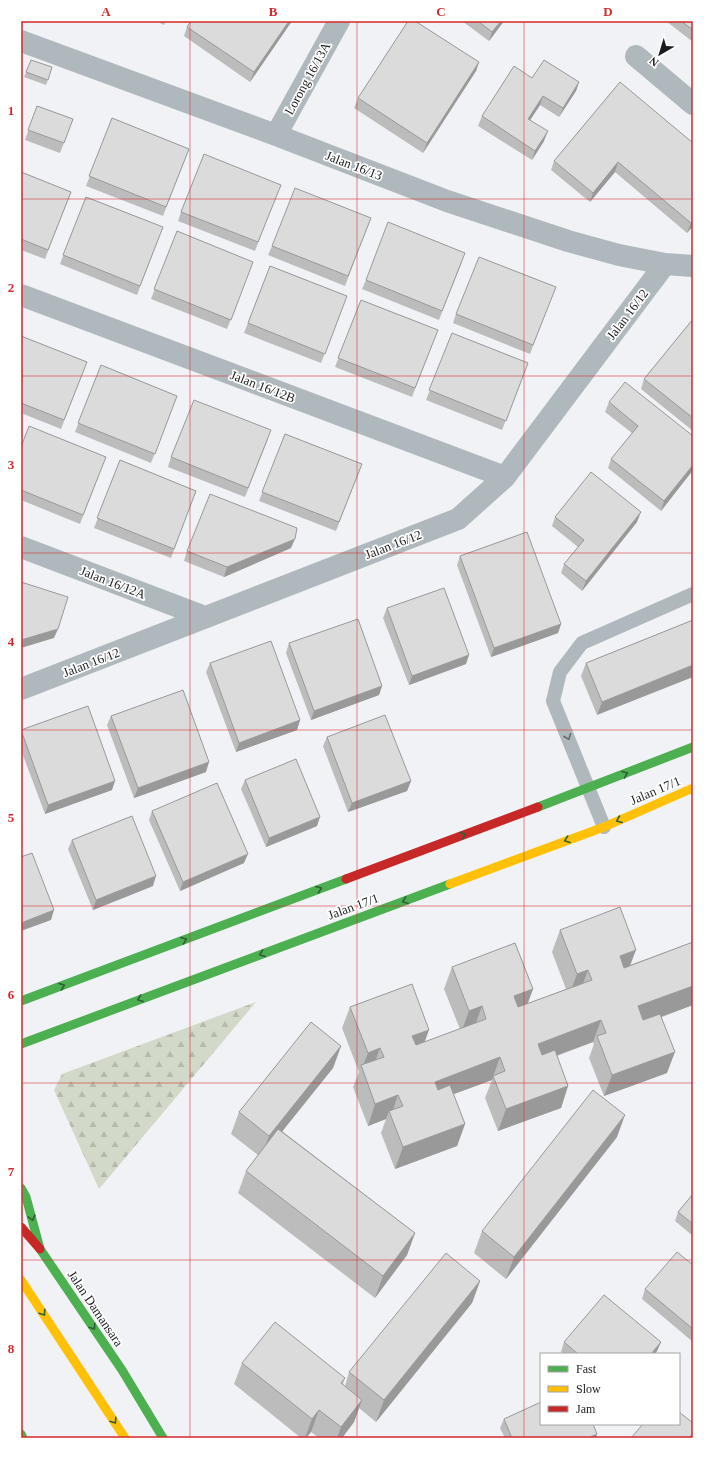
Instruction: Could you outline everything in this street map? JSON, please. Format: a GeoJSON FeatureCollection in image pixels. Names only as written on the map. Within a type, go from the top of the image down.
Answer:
{"type":"FeatureCollection","features":[{"type":"Feature","properties":{"kind":"main road","name":"Jalan 17/1"},"geometry":{"type":"LineString","coordinates":[[23,1000],[589,788],[693,747]]}},
{"type":"Feature","properties":{"kind":"main road","name":"Jalan 17/1"},"geometry":{"type":"LineString","coordinates":[[21,1044],[604,827],[693,788]]}},
{"type":"Feature","properties":{"kind":"main road","name":"Jalan Damansara"},"geometry":{"type":"LineString","coordinates":[[21,1188],[26,1197],[40,1249],[122,1370],[162,1438]]}},
{"type":"Feature","properties":{"kind":"main road"},"geometry":{"type":"LineString","coordinates":[[21,1227],[40,1249]]}},
{"type":"Feature","properties":{"kind":"main road"},"geometry":{"type":"LineString","coordinates":[[21,1280],[125,1438]]}},
{"type":"Feature","properties":{"kind":"main road"},"geometry":{"type":"LineString","coordinates":[[21,1434],[23,1438]]}},
{"type":"Feature","properties":{"kind":"street","name":"Lorong 16/13A"},"geometry":{"type":"LineString","coordinates":[[276,135],[339,21]]}},
{"type":"Feature","properties":{"kind":"street","name":"Jalan 16/13"},"geometry":{"type":"LineString","coordinates":[[21,41],[276,135],[446,201],[568,241],[619,255],[665,264],[693,266]]}},
{"type":"Feature","properties":{"kind":"street"},"geometry":{"type":"LineString","coordinates":[[636,56],[693,104]]}},
{"type":"Feature","properties":{"kind":"street","name":"Jalan 16/12"},"geometry":{"type":"LineString","coordinates":[[21,689],[458,519],[505,477],[665,264]]}},
{"type":"Feature","properties":{"kind":"street","name":"Jalan 16/12B"},"geometry":{"type":"LineString","coordinates":[[21,295],[505,477]]}},
{"type":"Feature","properties":{"kind":"street","name":"Jalan 16/12A"},"geometry":{"type":"LineString","coordinates":[[21,547],[205,617]]}},
{"type":"Feature","properties":{"kind":"lane"},"geometry":{"type":"LineString","coordinates":[[604,827],[553,701],[560,672],[582,643],[693,594]]}},
{"type":"Feature","properties":{"kind":"green space"},"geometry":{"type":"Polygon","coordinates":[[[256,1002],[99,1189],[54,1090],[62,1074],[256,1002]]]}},
{"type":"Feature","properties":{"kind":"building"},"geometry":{"type":"Polygon","coordinates":[[[191,21],[289,21],[254,72],[187,27],[191,21]]]}},
{"type":"Feature","properties":{"kind":"building"},"geometry":{"type":"Polygon","coordinates":[[[408,21],[415,21],[479,62],[427,143],[358,98],[408,21]]]}},
{"type":"Feature","properties":{"kind":"building"},"geometry":{"type":"Polygon","coordinates":[[[478,21],[501,21],[492,32],[478,21]]]}},
{"type":"Feature","properties":{"kind":"building"},"geometry":{"type":"Polygon","coordinates":[[[681,21],[693,21],[693,30],[681,21]]]}},
{"type":"Feature","properties":{"kind":"building"},"geometry":{"type":"Polygon","coordinates":[[[31,60],[52,67],[48,80],[26,72],[31,60]]]}},
{"type":"Feature","properties":{"kind":"building"},"geometry":{"type":"Polygon","coordinates":[[[544,60],[579,82],[563,108],[543,96],[528,119],[548,131],[535,151],[482,116],[514,66],[532,78],[544,60]]]}},
{"type":"Feature","properties":{"kind":"building"},"geometry":{"type":"Polygon","coordinates":[[[620,82],[693,143],[693,221],[691,223],[618,162],[593,193],[554,161],[620,82]]]}},
{"type":"Feature","properties":{"kind":"building"},"geometry":{"type":"Polygon","coordinates":[[[37,106],[73,119],[64,143],[28,130],[37,106]]]}},
{"type":"Feature","properties":{"kind":"building"},"geometry":{"type":"Polygon","coordinates":[[[112,118],[189,149],[166,207],[89,176],[112,118]]]}},
{"type":"Feature","properties":{"kind":"building"},"geometry":{"type":"Polygon","coordinates":[[[204,154],[281,185],[258,242],[181,212],[204,154]]]}},
{"type":"Feature","properties":{"kind":"building"},"geometry":{"type":"Polygon","coordinates":[[[21,172],[71,192],[48,250],[21,239],[21,172]]]}},
{"type":"Feature","properties":{"kind":"building"},"geometry":{"type":"Polygon","coordinates":[[[295,188],[371,218],[348,276],[272,246],[295,188]]]}},
{"type":"Feature","properties":{"kind":"building"},"geometry":{"type":"Polygon","coordinates":[[[86,197],[163,227],[140,286],[63,255],[86,197]]]}},
{"type":"Feature","properties":{"kind":"building"},"geometry":{"type":"Polygon","coordinates":[[[388,222],[465,253],[442,311],[366,280],[388,222]]]}},
{"type":"Feature","properties":{"kind":"building"},"geometry":{"type":"Polygon","coordinates":[[[177,231],[253,262],[231,320],[154,289],[177,231]]]}},
{"type":"Feature","properties":{"kind":"building"},"geometry":{"type":"Polygon","coordinates":[[[479,257],[556,287],[533,345],[456,314],[479,257]]]}},
{"type":"Feature","properties":{"kind":"building"},"geometry":{"type":"Polygon","coordinates":[[[270,266],[347,296],[325,354],[248,323],[270,266]]]}},
{"type":"Feature","properties":{"kind":"building"},"geometry":{"type":"Polygon","coordinates":[[[361,300],[438,330],[415,388],[338,358],[361,300]]]}},
{"type":"Feature","properties":{"kind":"building"},"geometry":{"type":"Polygon","coordinates":[[[693,319],[693,418],[644,379],[693,319]]]}},
{"type":"Feature","properties":{"kind":"building"},"geometry":{"type":"Polygon","coordinates":[[[452,333],[528,363],[506,421],[429,390],[452,333]]]}},
{"type":"Feature","properties":{"kind":"building"},"geometry":{"type":"Polygon","coordinates":[[[21,336],[87,362],[64,420],[21,403],[21,336]]]}},
{"type":"Feature","properties":{"kind":"building"},"geometry":{"type":"Polygon","coordinates":[[[101,365],[177,396],[155,454],[78,423],[101,365]]]}},
{"type":"Feature","properties":{"kind":"building"},"geometry":{"type":"Polygon","coordinates":[[[625,382],[693,436],[693,465],[664,501],[611,459],[638,426],[609,402],[625,382]]]}},
{"type":"Feature","properties":{"kind":"building"},"geometry":{"type":"Polygon","coordinates":[[[194,400],[271,430],[248,488],[171,457],[194,400]]]}},
{"type":"Feature","properties":{"kind":"building"},"geometry":{"type":"Polygon","coordinates":[[[29,426],[106,457],[83,515],[21,490],[21,447],[29,426]]]}},
{"type":"Feature","properties":{"kind":"building"},"geometry":{"type":"Polygon","coordinates":[[[285,434],[362,464],[339,522],[262,492],[285,434]]]}},
{"type":"Feature","properties":{"kind":"building"},"geometry":{"type":"Polygon","coordinates":[[[120,460],[196,491],[174,549],[97,518],[120,460]]]}},
{"type":"Feature","properties":{"kind":"building"},"geometry":{"type":"Polygon","coordinates":[[[591,472],[641,512],[586,581],[564,564],[584,540],[555,517],[591,472]]]}},
{"type":"Feature","properties":{"kind":"building"},"geometry":{"type":"Polygon","coordinates":[[[210,494],[297,528],[295,539],[227,567],[187,551],[210,494]]]}},
{"type":"Feature","properties":{"kind":"building"},"geometry":{"type":"Polygon","coordinates":[[[527,532],[561,624],[494,648],[460,556],[527,532]]]}},
{"type":"Feature","properties":{"kind":"building"},"geometry":{"type":"Polygon","coordinates":[[[21,582],[68,597],[58,629],[21,640],[21,582]]]}},
{"type":"Feature","properties":{"kind":"building"},"geometry":{"type":"Polygon","coordinates":[[[444,588],[469,655],[412,676],[387,608],[444,588]]]}},
{"type":"Feature","properties":{"kind":"building"},"geometry":{"type":"Polygon","coordinates":[[[358,619],[382,686],[314,711],[289,643],[358,619]]]}},
{"type":"Feature","properties":{"kind":"building"},"geometry":{"type":"Polygon","coordinates":[[[693,620],[693,665],[602,702],[586,663],[693,620]]]}},
{"type":"Feature","properties":{"kind":"building"},"geometry":{"type":"Polygon","coordinates":[[[271,641],[300,720],[239,743],[210,663],[271,641]]]}},
{"type":"Feature","properties":{"kind":"building"},"geometry":{"type":"Polygon","coordinates":[[[183,690],[209,762],[138,788],[111,716],[183,690]]]}},
{"type":"Feature","properties":{"kind":"building"},"geometry":{"type":"Polygon","coordinates":[[[88,706],[115,781],[48,805],[21,730],[88,706]]]}},
{"type":"Feature","properties":{"kind":"building"},"geometry":{"type":"Polygon","coordinates":[[[385,715],[411,781],[352,803],[327,737],[385,715]]]}},
{"type":"Feature","properties":{"kind":"building"},"geometry":{"type":"Polygon","coordinates":[[[296,759],[320,817],[269,838],[245,780],[296,759]]]}},
{"type":"Feature","properties":{"kind":"building"},"geometry":{"type":"Polygon","coordinates":[[[217,783],[248,854],[183,882],[152,811],[217,783]]]}},
{"type":"Feature","properties":{"kind":"building"},"geometry":{"type":"Polygon","coordinates":[[[132,816],[156,876],[96,900],[72,840],[132,816]]]}},
{"type":"Feature","properties":{"kind":"building"},"geometry":{"type":"Polygon","coordinates":[[[32,853],[54,910],[21,923],[21,857],[32,853]]]}},
{"type":"Feature","properties":{"kind":"building"},"geometry":{"type":"Polygon","coordinates":[[[620,907],[636,950],[620,956],[624,968],[693,942],[693,986],[638,1006],[643,1020],[660,1014],[675,1052],[612,1075],[597,1036],[606,1033],[601,1020],[538,1044],[542,1055],[555,1050],[568,1086],[506,1109],[493,1076],[505,1071],[500,1057],[435,1082],[438,1090],[450,1085],[465,1124],[403,1147],[389,1111],[403,1106],[398,1095],[375,1104],[361,1065],[384,1057],[380,1048],[368,1053],[350,1007],[412,984],[429,1030],[412,1036],[416,1045],[486,1019],[482,1006],[469,1011],[452,967],[515,943],[533,989],[514,996],[518,1007],[592,980],[588,970],[577,974],[560,930],[620,907]]]}},
{"type":"Feature","properties":{"kind":"building"},"geometry":{"type":"Polygon","coordinates":[[[311,1022],[341,1046],[269,1136],[239,1112],[311,1022]]]}},
{"type":"Feature","properties":{"kind":"building"},"geometry":{"type":"Polygon","coordinates":[[[593,1090],[625,1115],[514,1257],[482,1231],[593,1090]]]}},
{"type":"Feature","properties":{"kind":"building"},"geometry":{"type":"Polygon","coordinates":[[[278,1129],[415,1233],[383,1276],[246,1171],[278,1129]]]}},
{"type":"Feature","properties":{"kind":"building"},"geometry":{"type":"Polygon","coordinates":[[[693,1194],[693,1224],[678,1212],[693,1194]]]}},
{"type":"Feature","properties":{"kind":"building"},"geometry":{"type":"Polygon","coordinates":[[[677,1252],[693,1265],[693,1329],[645,1289],[677,1252]]]}},
{"type":"Feature","properties":{"kind":"building"},"geometry":{"type":"Polygon","coordinates":[[[446,1253],[480,1281],[384,1400],[349,1372],[446,1253]]]}},
{"type":"Feature","properties":{"kind":"building"},"geometry":{"type":"Polygon","coordinates":[[[604,1295],[661,1342],[652,1353],[577,1353],[564,1342],[604,1295]]]}},
{"type":"Feature","properties":{"kind":"building"},"geometry":{"type":"Polygon","coordinates":[[[275,1322],[345,1378],[341,1383],[362,1400],[341,1427],[319,1410],[312,1419],[242,1363],[275,1322]]]}},
{"type":"Feature","properties":{"kind":"building"},"geometry":{"type":"Polygon","coordinates":[[[540,1402],[540,1425],[593,1425],[597,1434],[588,1438],[512,1438],[504,1419],[540,1402]]]}},
{"type":"Feature","properties":{"kind":"building"},"geometry":{"type":"Polygon","coordinates":[[[680,1413],[693,1423],[693,1433],[689,1438],[631,1438],[642,1425],[680,1425],[680,1413]]]}},
{"type":"Feature","properties":{"kind":"traffic: fast"},"geometry":{"type":"LineString","coordinates":[[538,807],[693,747]]}},
{"type":"Feature","properties":{"kind":"traffic: fast"},"geometry":{"type":"LineString","coordinates":[[21,1001],[346,879]]}},
{"type":"Feature","properties":{"kind":"traffic: fast"},"geometry":{"type":"LineString","coordinates":[[21,1044],[450,884]]}},
{"type":"Feature","properties":{"kind":"traffic: fast"},"geometry":{"type":"LineString","coordinates":[[21,1188],[26,1197],[40,1249],[122,1370],[163,1438]]}},
{"type":"Feature","properties":{"kind":"traffic: fast"},"geometry":{"type":"LineString","coordinates":[[21,1434],[23,1438]]}},
{"type":"Feature","properties":{"kind":"traffic: slow"},"geometry":{"type":"LineString","coordinates":[[450,884],[604,827],[693,788]]}},
{"type":"Feature","properties":{"kind":"traffic: slow"},"geometry":{"type":"LineString","coordinates":[[21,1280],[125,1438]]}},
{"type":"Feature","properties":{"kind":"traffic: jam"},"geometry":{"type":"LineString","coordinates":[[346,879],[538,807]]}},
{"type":"Feature","properties":{"kind":"traffic: jam"},"geometry":{"type":"LineString","coordinates":[[21,1227],[40,1249]]}}]}
